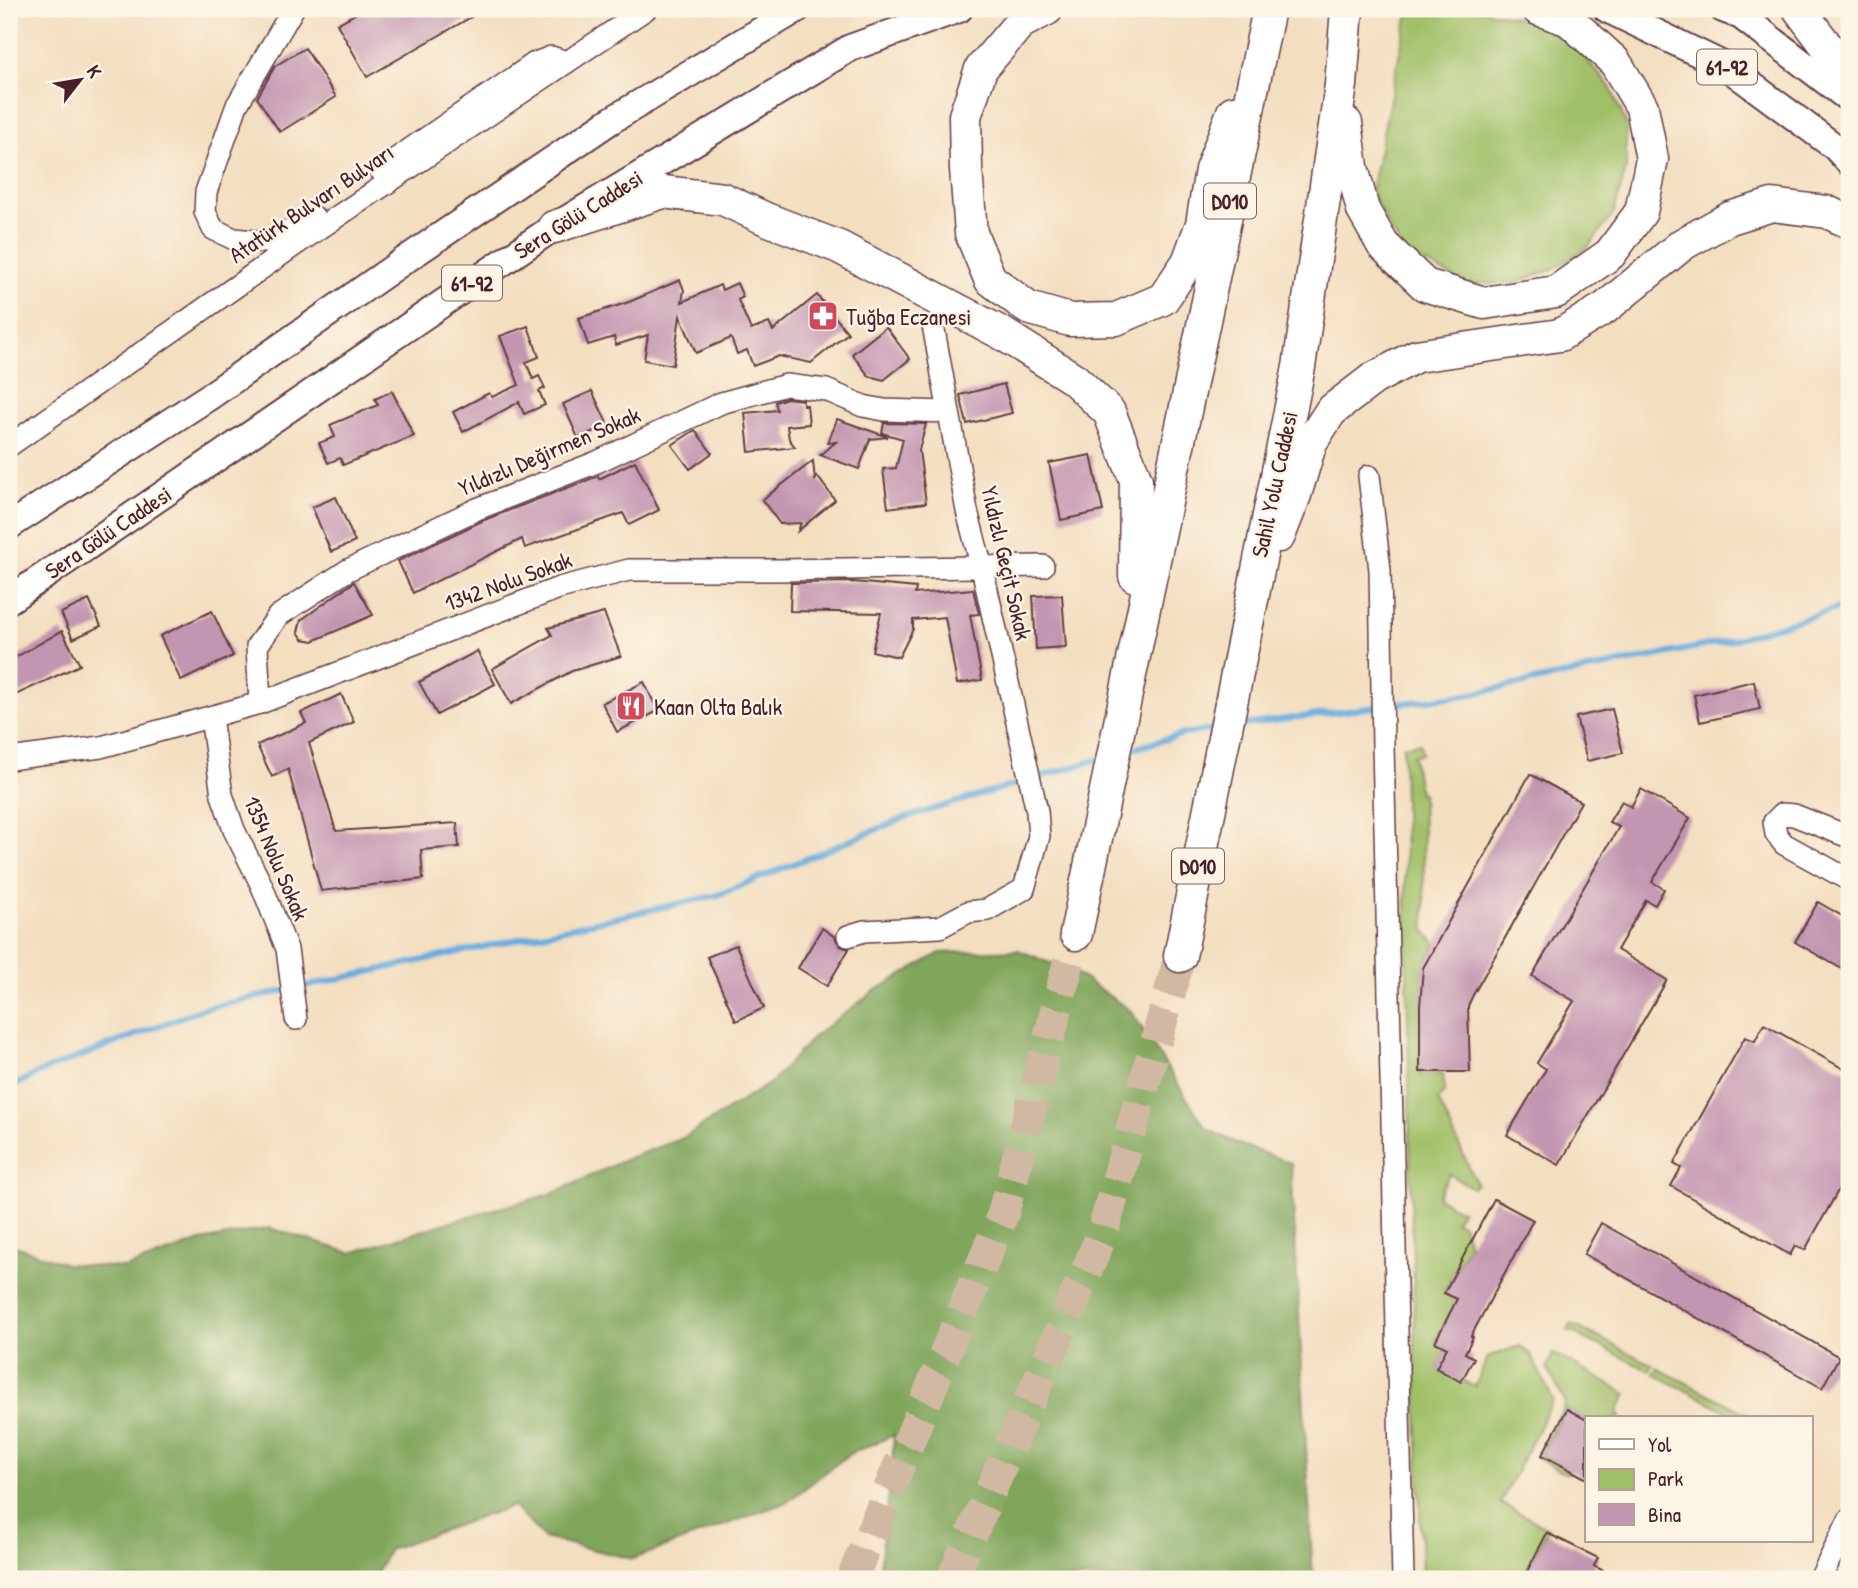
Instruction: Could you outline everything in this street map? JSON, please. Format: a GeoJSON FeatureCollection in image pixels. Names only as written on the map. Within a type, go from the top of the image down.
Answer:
{"type":"FeatureCollection","features":[{"type":"Feature","properties":{"kind":"highway"},"geometry":{"type":"LineString","coordinates":[[1047,9],[1020,23],[981,69],[965,116],[966,169],[971,233],[990,279],[1028,308],[1070,320],[1116,319],[1163,299],[1188,262],[1202,223],[1211,170],[1268,16]]}},
{"type":"Feature","properties":{"kind":"highway","name":"Sahil Yolu Caddesi"},"geometry":{"type":"LineString","coordinates":[[1180,956],[1299,367],[1341,85],[1347,9]]}},
{"type":"Feature","properties":{"kind":"highway"},"geometry":{"type":"LineString","coordinates":[[1341,85],[1352,167],[1363,210],[1383,245],[1425,285],[1483,303],[1556,292],[1610,254],[1641,212],[1652,159],[1642,107],[1615,62],[1569,20],[1538,9]]}},
{"type":"Feature","properties":{"kind":"highway"},"geometry":{"type":"LineString","coordinates":[[1799,9],[1849,76]]}},
{"type":"Feature","properties":{"kind":"highway","name":"D010"},"geometry":{"type":"LineString","coordinates":[[1076,934],[1268,16]]}},
{"type":"Feature","properties":{"kind":"highway"},"geometry":{"type":"LineString","coordinates":[[554,227],[663,192],[723,199],[839,247],[1003,334],[1074,379],[1109,412],[1136,480],[1137,535],[1131,675]]}},
{"type":"Feature","properties":{"kind":"highway"},"geometry":{"type":"LineString","coordinates":[[1246,622],[1295,495],[1311,442],[1331,411],[1373,379],[1416,356],[1560,335],[1605,308],[1684,244],[1730,218],[1772,205],[1827,212],[1849,222]]}},
{"type":"Feature","properties":{"kind":"main road","name":"61-92"},"geometry":{"type":"LineString","coordinates":[[9,526],[210,396],[610,121],[797,9]]}},
{"type":"Feature","properties":{"kind":"main road","name":"Sera Gölü Caddesi"},"geometry":{"type":"LineString","coordinates":[[9,600],[554,227],[850,48],[959,9]]}},
{"type":"Feature","properties":{"kind":"main road","name":"61-92"},"geometry":{"type":"LineString","coordinates":[[1607,9],[1727,67],[1835,147],[1849,162]]}},
{"type":"Feature","properties":{"kind":"main road","name":"61-92"},"geometry":{"type":"LineString","coordinates":[[1723,9],[1741,16],[1849,99]]}},
{"type":"Feature","properties":{"kind":"street"},"geometry":{"type":"LineString","coordinates":[[293,9],[237,105],[206,192],[205,212],[214,229],[234,239],[262,242],[300,226],[535,63],[551,57],[568,62]]}},
{"type":"Feature","properties":{"kind":"street","name":"Atatürk Bulvarı Bulvarı"},"geometry":{"type":"LineString","coordinates":[[9,446],[295,245],[646,9]]}},
{"type":"Feature","properties":{"kind":"street","name":"Yıldızlı Geçit Sokak"},"geometry":{"type":"LineString","coordinates":[[848,936],[864,932],[940,927],[968,912],[987,910],[1016,895],[1024,889],[1030,874],[1039,835],[1037,811],[1022,742],[967,511],[933,325]]}},
{"type":"Feature","properties":{"kind":"street","name":"Yıldızlı Değirmen Sokak"},"geometry":{"type":"LineString","coordinates":[[260,703],[257,646],[278,616],[348,570],[477,509],[597,462],[721,403],[786,385],[827,390],[863,406],[884,410],[948,412]]}},
{"type":"Feature","properties":{"kind":"street"},"geometry":{"type":"LineString","coordinates":[[1369,476],[1380,570],[1403,1579]]}},
{"type":"Feature","properties":{"kind":"street","name":"1342 Nolu Sokak"},"geometry":{"type":"LineString","coordinates":[[9,759],[101,747],[260,703],[559,588],[629,570],[1043,566]]}},
{"type":"Feature","properties":{"kind":"street","name":"1354 Nolu Sokak"},"geometry":{"type":"LineString","coordinates":[[211,717],[222,795],[234,830],[261,884],[287,949],[296,1019]]}},
{"type":"Feature","properties":{"kind":"street"},"geometry":{"type":"LineString","coordinates":[[1849,837],[1794,815],[1782,814],[1774,822],[1776,834],[1783,844],[1849,880]]}},
{"type":"Feature","properties":{"kind":"street"},"geometry":{"type":"LineString","coordinates":[[1820,1579],[1849,1520]]}},
{"type":"Feature","properties":{"kind":"green space"},"geometry":{"type":"Polygon","coordinates":[[[1409,9],[1480,9],[1539,23],[1577,48],[1610,87],[1626,123],[1626,169],[1613,215],[1588,247],[1553,269],[1515,283],[1468,284],[1406,254],[1371,191],[1409,9]]]}},
{"type":"Feature","properties":{"kind":"green space"},"geometry":{"type":"Polygon","coordinates":[[[1420,743],[1422,754],[1413,755],[1419,793],[1422,793],[1425,931],[1436,944],[1423,969],[1420,1075],[1443,1074],[1445,1091],[1438,1100],[1477,1184],[1473,1188],[1449,1174],[1437,1197],[1461,1211],[1455,1221],[1463,1224],[1469,1245],[1444,1292],[1456,1303],[1435,1341],[1447,1348],[1437,1368],[1475,1387],[1488,1357],[1520,1346],[1531,1355],[1553,1400],[1500,1503],[1548,1528],[1523,1579],[1422,1579],[1411,1194],[1403,746],[1420,743]]]}},
{"type":"Feature","properties":{"kind":"green space"},"geometry":{"type":"Polygon","coordinates":[[[1018,950],[1077,974],[1131,1011],[1206,1128],[1236,1143],[1291,1163],[1313,1579],[878,1579],[894,1435],[849,1454],[787,1502],[633,1559],[544,1538],[513,1506],[389,1549],[374,1579],[9,1579],[9,1244],[66,1264],[125,1268],[201,1241],[270,1228],[351,1253],[554,1193],[631,1157],[683,1138],[773,1081],[813,1037],[873,992],[940,953],[1018,950]]]}},
{"type":"Feature","properties":{"kind":"green space"},"geometry":{"type":"Polygon","coordinates":[[[1571,1324],[1653,1365],[1650,1371],[1568,1330],[1571,1324]]]}},
{"type":"Feature","properties":{"kind":"green space"},"geometry":{"type":"Polygon","coordinates":[[[1553,1353],[1627,1394],[1617,1412],[1620,1416],[1585,1416],[1585,1419],[1566,1409],[1542,1455],[1569,1469],[1567,1474],[1537,1458],[1566,1403],[1547,1368],[1553,1353]]]}},
{"type":"Feature","properties":{"kind":"green space"},"geometry":{"type":"Polygon","coordinates":[[[1657,1368],[1751,1416],[1736,1416],[1654,1374],[1657,1368]]]}},
{"type":"Feature","properties":{"kind":"building"},"geometry":{"type":"Polygon","coordinates":[[[364,9],[485,9],[367,77],[337,24],[364,9]]]}},
{"type":"Feature","properties":{"kind":"building"},"geometry":{"type":"Polygon","coordinates":[[[305,48],[336,97],[280,132],[257,98],[275,66],[305,48]]]}},
{"type":"Feature","properties":{"kind":"building"},"geometry":{"type":"Polygon","coordinates":[[[680,280],[684,290],[682,302],[720,285],[722,290],[737,283],[743,297],[738,300],[751,330],[769,323],[773,331],[817,295],[848,333],[811,363],[779,356],[753,366],[747,350],[737,354],[731,338],[696,353],[680,316],[673,365],[644,360],[648,335],[616,345],[614,337],[588,345],[579,318],[629,302],[680,280]]]}},
{"type":"Feature","properties":{"kind":"building"},"geometry":{"type":"Polygon","coordinates":[[[528,326],[539,357],[526,362],[533,379],[539,376],[545,388],[539,391],[545,405],[524,414],[519,402],[463,432],[453,412],[489,393],[492,397],[519,385],[500,336],[528,326]]]}},
{"type":"Feature","properties":{"kind":"building"},"geometry":{"type":"Polygon","coordinates":[[[886,327],[910,359],[884,380],[869,376],[852,354],[886,327]]]}},
{"type":"Feature","properties":{"kind":"building"},"geometry":{"type":"Polygon","coordinates":[[[1004,384],[1012,413],[967,424],[960,395],[1004,384]]]}},
{"type":"Feature","properties":{"kind":"building"},"geometry":{"type":"Polygon","coordinates":[[[392,391],[414,436],[343,465],[340,458],[328,463],[319,443],[335,437],[330,425],[378,405],[375,399],[392,391]]]}},
{"type":"Feature","properties":{"kind":"building"},"geometry":{"type":"Polygon","coordinates":[[[592,391],[608,425],[578,438],[563,404],[592,391]]]}},
{"type":"Feature","properties":{"kind":"building"},"geometry":{"type":"Polygon","coordinates":[[[787,398],[803,400],[803,405],[807,405],[809,424],[787,426],[789,439],[795,447],[749,452],[745,413],[777,410],[775,402],[787,398]]]}},
{"type":"Feature","properties":{"kind":"building"},"geometry":{"type":"Polygon","coordinates":[[[837,419],[888,437],[870,439],[859,469],[820,455],[836,442],[828,443],[837,419]]]}},
{"type":"Feature","properties":{"kind":"building"},"geometry":{"type":"Polygon","coordinates":[[[884,423],[926,424],[919,450],[926,503],[888,508],[883,469],[896,468],[903,439],[882,433],[884,423]]]}},
{"type":"Feature","properties":{"kind":"building"},"geometry":{"type":"Polygon","coordinates":[[[695,430],[712,453],[690,469],[672,445],[695,430]]]}},
{"type":"Feature","properties":{"kind":"building"},"geometry":{"type":"Polygon","coordinates":[[[1091,455],[1103,511],[1061,520],[1049,463],[1091,455]]]}},
{"type":"Feature","properties":{"kind":"building"},"geometry":{"type":"Polygon","coordinates":[[[635,461],[659,510],[629,525],[623,513],[525,548],[522,539],[413,593],[398,561],[482,521],[598,476],[599,479],[635,461]]]}},
{"type":"Feature","properties":{"kind":"building"},"geometry":{"type":"Polygon","coordinates":[[[813,461],[815,481],[817,476],[835,500],[798,531],[801,523],[780,524],[762,500],[813,461]]]}},
{"type":"Feature","properties":{"kind":"building"},"geometry":{"type":"Polygon","coordinates":[[[336,497],[355,542],[331,552],[312,507],[336,497]]]}},
{"type":"Feature","properties":{"kind":"building"},"geometry":{"type":"Polygon","coordinates":[[[354,582],[373,615],[313,641],[303,639],[298,632],[301,620],[354,582]]]}},
{"type":"Feature","properties":{"kind":"building"},"geometry":{"type":"Polygon","coordinates":[[[853,582],[916,588],[915,594],[973,589],[979,614],[970,615],[982,680],[957,684],[945,617],[913,620],[913,629],[899,657],[872,651],[881,613],[790,611],[791,583],[853,582]]]}},
{"type":"Feature","properties":{"kind":"building"},"geometry":{"type":"Polygon","coordinates":[[[1062,595],[1066,647],[1036,649],[1033,596],[1062,595]]]}},
{"type":"Feature","properties":{"kind":"building"},"geometry":{"type":"Polygon","coordinates":[[[89,600],[101,626],[73,639],[61,613],[89,600]]]}},
{"type":"Feature","properties":{"kind":"building"},"geometry":{"type":"Polygon","coordinates":[[[212,611],[233,656],[181,681],[160,636],[212,611]]]}},
{"type":"Feature","properties":{"kind":"building"},"geometry":{"type":"Polygon","coordinates":[[[604,613],[621,656],[572,671],[511,704],[492,669],[552,635],[548,628],[604,613]]]}},
{"type":"Feature","properties":{"kind":"building"},"geometry":{"type":"Polygon","coordinates":[[[62,631],[80,665],[9,698],[9,661],[62,631]]]}},
{"type":"Feature","properties":{"kind":"building"},"geometry":{"type":"Polygon","coordinates":[[[477,651],[495,684],[437,715],[419,682],[477,651]]]}},
{"type":"Feature","properties":{"kind":"building"},"geometry":{"type":"Polygon","coordinates":[[[1754,681],[1760,709],[1700,722],[1694,695],[1754,681]]]}},
{"type":"Feature","properties":{"kind":"building"},"geometry":{"type":"Polygon","coordinates":[[[644,682],[658,711],[617,732],[602,703],[644,682]]]}},
{"type":"Feature","properties":{"kind":"building"},"geometry":{"type":"Polygon","coordinates":[[[341,694],[354,722],[309,743],[336,831],[457,823],[459,847],[421,850],[423,879],[321,891],[288,769],[272,777],[257,745],[306,723],[301,713],[341,694]]]}},
{"type":"Feature","properties":{"kind":"building"},"geometry":{"type":"Polygon","coordinates":[[[1612,709],[1623,753],[1587,761],[1576,717],[1612,709]]]}},
{"type":"Feature","properties":{"kind":"building"},"geometry":{"type":"Polygon","coordinates":[[[1530,774],[1581,802],[1468,1006],[1470,1072],[1420,1072],[1423,968],[1530,774]]]}},
{"type":"Feature","properties":{"kind":"building"},"geometry":{"type":"Polygon","coordinates":[[[1641,789],[1690,818],[1652,882],[1664,889],[1655,905],[1646,900],[1617,950],[1667,980],[1559,1165],[1507,1135],[1546,1069],[1537,1063],[1574,1001],[1532,976],[1619,827],[1609,822],[1622,801],[1631,807],[1641,789]]]}},
{"type":"Feature","properties":{"kind":"building"},"geometry":{"type":"Polygon","coordinates":[[[1818,902],[1849,920],[1849,973],[1795,942],[1818,902]]]}},
{"type":"Feature","properties":{"kind":"building"},"geometry":{"type":"Polygon","coordinates":[[[822,928],[835,937],[840,946],[849,949],[827,986],[798,968],[822,928]]]}},
{"type":"Feature","properties":{"kind":"building"},"geometry":{"type":"Polygon","coordinates":[[[736,945],[764,1008],[736,1021],[707,957],[736,945]]]}},
{"type":"Feature","properties":{"kind":"building"},"geometry":{"type":"Polygon","coordinates":[[[1764,1024],[1849,1072],[1849,1171],[1805,1250],[1795,1246],[1790,1255],[1671,1186],[1681,1168],[1674,1164],[1745,1037],[1755,1041],[1764,1024]]]}},
{"type":"Feature","properties":{"kind":"building"},"geometry":{"type":"Polygon","coordinates":[[[1494,1199],[1533,1220],[1471,1336],[1473,1337],[1465,1353],[1474,1358],[1461,1382],[1436,1368],[1447,1348],[1435,1342],[1457,1299],[1444,1293],[1494,1199]]]}},
{"type":"Feature","properties":{"kind":"building"},"geometry":{"type":"Polygon","coordinates":[[[1601,1223],[1839,1357],[1822,1388],[1584,1254],[1601,1223]]]}},
{"type":"Feature","properties":{"kind":"building"},"geometry":{"type":"Polygon","coordinates":[[[1567,1409],[1585,1419],[1585,1478],[1542,1455],[1567,1409]]]}},
{"type":"Feature","properties":{"kind":"building"},"geometry":{"type":"Polygon","coordinates":[[[1547,1533],[1598,1558],[1594,1566],[1619,1579],[1523,1579],[1547,1533]]]}},
{"type":"Feature","properties":{"kind":"waterway"},"geometry":{"type":"LineString","coordinates":[[1235,726],[1472,694],[1732,640],[1849,605]]}},
{"type":"Feature","properties":{"kind":"waterway"},"geometry":{"type":"LineString","coordinates":[[1123,752],[1187,733],[1218,729]]}},
{"type":"Feature","properties":{"kind":"waterway"},"geometry":{"type":"LineString","coordinates":[[9,1088],[38,1073],[202,1009],[718,895],[904,818],[1103,758]]}},
{"type":"Feature","properties":{"kind":"tunnel"},"geometry":{"type":"LineString","coordinates":[[852,1579],[1003,1214],[1076,934]]}},
{"type":"Feature","properties":{"kind":"tunnel"},"geometry":{"type":"LineString","coordinates":[[952,1579],[1102,1235],[1180,956]]}},
{"type":"Feature","properties":{"kind":"place","name":"Tuğba Eczanesi"},"geometry":{"type":"Point","coordinates":[823,316]}},
{"type":"Feature","properties":{"kind":"place","name":"Kaan Olta Balık"},"geometry":{"type":"Point","coordinates":[631,706]}}]}
